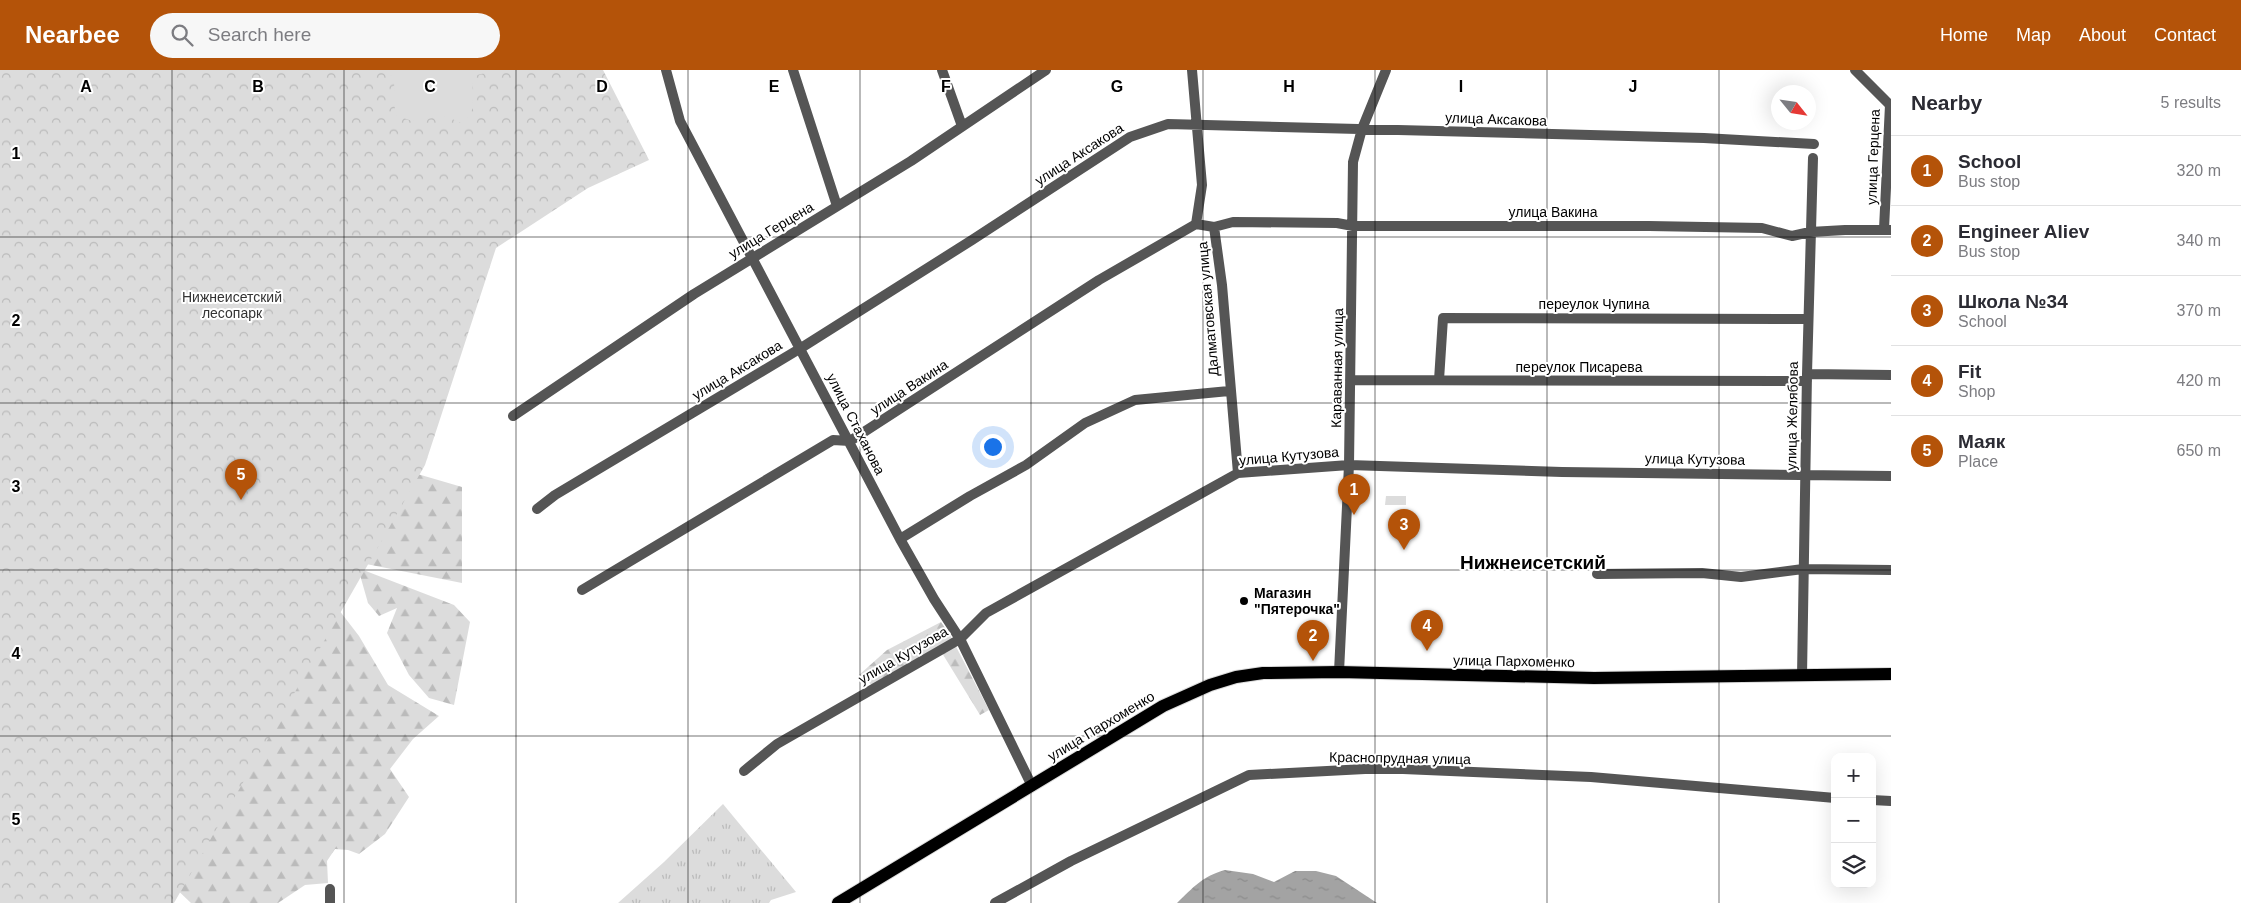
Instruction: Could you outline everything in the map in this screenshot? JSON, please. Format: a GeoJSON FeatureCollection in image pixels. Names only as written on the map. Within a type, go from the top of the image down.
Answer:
{"type":"FeatureCollection","features":[{"type":"Feature","properties":{"kind":"main road","name":"улица Пархоменко"},"geometry":{"type":"LineString","coordinates":[[838,903],[1163,706],[1210,685],[1236,677],[1263,673],[1339,672],[1594,678],[1891,674]]}},
{"type":"Feature","properties":{"kind":"street","name":"улица Стаханова"},"geometry":{"type":"LineString","coordinates":[[666,70],[680,120],[900,539],[934,599],[960,639],[1032,786]]}},
{"type":"Feature","properties":{"kind":"street"},"geometry":{"type":"LineString","coordinates":[[793,70],[837,206]]}},
{"type":"Feature","properties":{"kind":"street"},"geometry":{"type":"LineString","coordinates":[[942,70],[962,126]]}},
{"type":"Feature","properties":{"kind":"street","name":"улица Герцена"},"geometry":{"type":"LineString","coordinates":[[513,416],[694,294],[911,161],[1046,70]]}},
{"type":"Feature","properties":{"kind":"street","name":"Далматовская улица"},"geometry":{"type":"LineString","coordinates":[[1192,70],[1202,185],[1196,224],[1214,227],[1222,285],[1229,391],[1238,473]]}},
{"type":"Feature","properties":{"kind":"street","name":"Караванная улица"},"geometry":{"type":"LineString","coordinates":[[1339,672],[1349,465],[1353,162],[1362,129],[1386,70]]}},
{"type":"Feature","properties":{"kind":"street","name":"улица Герцена"},"geometry":{"type":"LineString","coordinates":[[1855,70],[1890,105],[1888,229]]}},
{"type":"Feature","properties":{"kind":"street","name":"улица Аксакова"},"geometry":{"type":"LineString","coordinates":[[537,509],[555,495],[801,348],[1130,137],[1168,124],[1694,138],[1814,144]]}},
{"type":"Feature","properties":{"kind":"street","name":"улица Желябова"},"geometry":{"type":"LineString","coordinates":[[1802,676],[1808,319],[1813,158]]}},
{"type":"Feature","properties":{"kind":"street","name":"улица Вакина"},"geometry":{"type":"LineString","coordinates":[[1214,227],[1233,222],[1337,223],[1353,226],[1658,226],[1762,228],[1792,236],[1810,232],[1888,229]]}},
{"type":"Feature","properties":{"kind":"street","name":"улица Вакина"},"geometry":{"type":"LineString","coordinates":[[582,590],[833,440],[850,442],[1099,280],[1196,224]]}},
{"type":"Feature","properties":{"kind":"street","name":"переулок Чупина"},"geometry":{"type":"LineString","coordinates":[[1439,380],[1443,318],[1808,319]]}},
{"type":"Feature","properties":{"kind":"street","name":"переулок Писарева"},"geometry":{"type":"LineString","coordinates":[[1350,380],[1891,376]]}},
{"type":"Feature","properties":{"kind":"street"},"geometry":{"type":"LineString","coordinates":[[900,539],[970,496],[1026,465],[1084,423],[1135,400],[1229,391]]}},
{"type":"Feature","properties":{"kind":"street","name":"улица Кутузова"},"geometry":{"type":"LineString","coordinates":[[744,771],[777,744],[960,639],[986,613],[1238,473],[1349,465],[1562,472],[1891,476]]}},
{"type":"Feature","properties":{"kind":"street"},"geometry":{"type":"LineString","coordinates":[[1597,574],[1702,573],[1741,577],[1803,569],[1891,570]]}},
{"type":"Feature","properties":{"kind":"street","name":"Краснопрудная улица"},"geometry":{"type":"LineString","coordinates":[[995,903],[1071,861],[1249,775],[1365,769],[1422,770],[1591,777],[1831,798]]}},
{"type":"Feature","properties":{"kind":"street"},"geometry":{"type":"LineString","coordinates":[[1876,800],[1891,801]]}},
{"type":"Feature","properties":{"kind":"street"},"geometry":{"type":"LineString","coordinates":[[330,888],[330,903]]}},
{"type":"Feature","properties":{"kind":"green space","name":"Нижнеисетский лесопарк"},"geometry":{"type":"Polygon","coordinates":[[[0,70],[603,70],[649,160],[588,188],[496,248],[425,465],[174,903],[0,903],[0,70]]]}},
{"type":"Feature","properties":{"kind":"green space"},"geometry":{"type":"Polygon","coordinates":[[[388,70],[497,70],[473,76],[472,110],[463,124],[446,116],[412,121],[395,115],[394,81],[388,70]]]}},
{"type":"Feature","properties":{"kind":"green space"},"geometry":{"type":"Polygon","coordinates":[[[397,468],[462,487],[462,583],[356,562],[397,468]]]}},
{"type":"Feature","properties":{"kind":"green space"},"geometry":{"type":"Polygon","coordinates":[[[1386,496],[1406,496],[1406,505],[1385,505],[1386,496]]]}},
{"type":"Feature","properties":{"kind":"green space"},"geometry":{"type":"Polygon","coordinates":[[[358,568],[454,605],[470,622],[454,705],[429,698],[409,675],[387,633],[397,608],[379,616],[368,603],[358,568]]]}},
{"type":"Feature","properties":{"kind":"green space"},"geometry":{"type":"Polygon","coordinates":[[[322,588],[359,636],[388,685],[439,716],[413,739],[390,769],[409,797],[385,834],[359,854],[348,850],[335,849],[327,861],[328,883],[305,885],[278,903],[191,903],[170,883],[322,588]]]}},
{"type":"Feature","properties":{"kind":"green space"},"geometry":{"type":"Polygon","coordinates":[[[941,622],[950,635],[989,710],[980,715],[942,653],[872,685],[859,675],[887,650],[941,622]]]}},
{"type":"Feature","properties":{"kind":"green space"},"geometry":{"type":"Polygon","coordinates":[[[723,804],[796,892],[771,900],[769,903],[618,903],[664,862],[723,804]]]}},
{"type":"Feature","properties":{"kind":"water"},"geometry":{"type":"Polygon","coordinates":[[[1225,870],[1253,874],[1274,882],[1295,871],[1316,871],[1336,876],[1377,903],[1177,903],[1204,879],[1225,870]]]}},
{"type":"Feature","properties":{"kind":"place","name":"Маяк"},"geometry":{"type":"Point","coordinates":[241,500]}},
{"type":"Feature","properties":{"kind":"place","name":"School"},"geometry":{"type":"Point","coordinates":[1354,515]}},
{"type":"Feature","properties":{"kind":"place","name":"Школа №34"},"geometry":{"type":"Point","coordinates":[1404,550]}},
{"type":"Feature","properties":{"kind":"place","name":"Магазин \"Пятерочка\""},"geometry":{"type":"Point","coordinates":[1244,601]}},
{"type":"Feature","properties":{"kind":"place","name":"Fit"},"geometry":{"type":"Point","coordinates":[1427,651]}},
{"type":"Feature","properties":{"kind":"place","name":"Engineer Aliev"},"geometry":{"type":"Point","coordinates":[1313,661]}},
{"type":"Feature","properties":{"kind":"district","name":"Нижнеисетский"},"geometry":{"type":"Point","coordinates":[1533,562]}}]}
